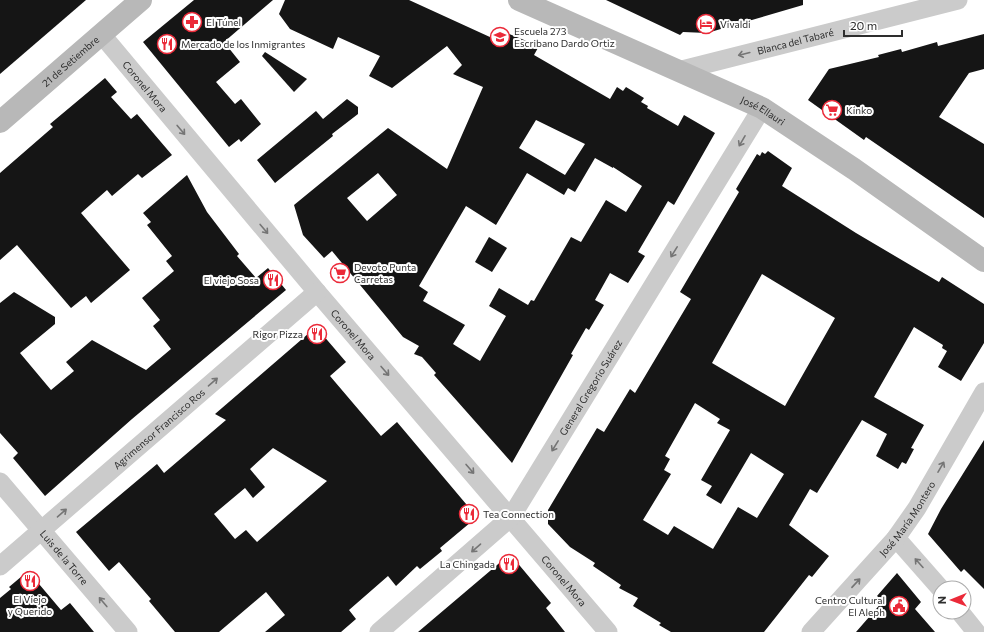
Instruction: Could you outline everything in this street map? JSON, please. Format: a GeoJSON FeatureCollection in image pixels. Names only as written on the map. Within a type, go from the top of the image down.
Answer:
{"type":"FeatureCollection","features":[{"type":"Feature","properties":{"kind":"street","name":"21 de Setiembre"},"geometry":{"type":"LineString","coordinates":[[0,122],[142,0]]}},
{"type":"Feature","properties":{"kind":"street","name":"José Ellauri"},"geometry":{"type":"LineString","coordinates":[[519,0],[762,108],[984,261]]}},
{"type":"Feature","properties":{"kind":"street","name":"Blanca del Tabaré"},"geometry":{"type":"LineString","coordinates":[[678,71],[958,0]]}},
{"type":"Feature","properties":{"kind":"street","name":"Coronel Mora"},"geometry":{"type":"LineString","coordinates":[[102,35],[317,292],[608,632]]}},
{"type":"Feature","properties":{"kind":"street","name":"General Gregorio Suárez"},"geometry":{"type":"LineString","coordinates":[[378,632],[511,517],[762,108]]}},
{"type":"Feature","properties":{"kind":"street","name":"Agrimensor Francisco Ros"},"geometry":{"type":"LineString","coordinates":[[0,566],[317,292]]}},
{"type":"Feature","properties":{"kind":"street","name":"José María Montero"},"geometry":{"type":"LineString","coordinates":[[811,632],[896,538],[918,508],[984,392]]}},
{"type":"Feature","properties":{"kind":"street","name":"Luis de la Torre"},"geometry":{"type":"LineString","coordinates":[[0,482],[128,632]]}},
{"type":"Feature","properties":{"kind":"street"},"geometry":{"type":"LineString","coordinates":[[896,538],[933,580]]}},
{"type":"Feature","properties":{"kind":"street"},"geometry":{"type":"LineString","coordinates":[[966,620],[976,632]]}},
{"type":"Feature","properties":{"kind":"building"},"geometry":{"type":"Polygon","coordinates":[[[0,0],[86,0],[0,74],[0,0]]]}},
{"type":"Feature","properties":{"kind":"building"},"geometry":{"type":"Polygon","coordinates":[[[194,0],[273,0],[224,42],[240,62],[216,82],[235,104],[241,99],[261,124],[241,142],[239,139],[229,147],[143,42],[194,0]]]}},
{"type":"Feature","properties":{"kind":"building"},"geometry":{"type":"Polygon","coordinates":[[[285,0],[409,0],[503,43],[507,33],[539,46],[534,55],[610,99],[617,87],[623,91],[626,87],[644,98],[641,102],[648,106],[647,108],[678,126],[684,115],[715,133],[674,205],[668,201],[638,252],[645,256],[628,283],[610,273],[595,300],[604,305],[589,330],[586,328],[571,354],[573,355],[512,463],[434,375],[436,373],[422,357],[414,354],[419,346],[403,337],[332,251],[324,258],[303,235],[294,205],[388,128],[447,169],[483,87],[453,74],[462,65],[447,46],[392,88],[369,76],[380,56],[338,37],[333,49],[290,29],[279,14],[285,0]],[[536,120],[519,148],[565,175],[585,144],[536,120]],[[595,158],[575,192],[568,188],[564,195],[527,173],[496,225],[466,206],[419,286],[428,292],[423,301],[465,325],[453,344],[480,361],[506,316],[489,306],[499,288],[528,305],[531,300],[534,301],[571,237],[581,242],[606,200],[626,212],[642,186],[613,167],[595,158]],[[378,173],[347,198],[367,221],[397,195],[378,173]]]}},
{"type":"Feature","properties":{"kind":"building"},"geometry":{"type":"Polygon","coordinates":[[[606,0],[803,0],[803,5],[707,33],[683,32],[680,35],[606,0]]]}},
{"type":"Feature","properties":{"kind":"building"},"geometry":{"type":"Polygon","coordinates":[[[984,34],[984,69],[969,73],[939,117],[984,144],[984,218],[866,137],[864,140],[808,100],[829,69],[879,57],[878,55],[901,49],[902,52],[937,42],[938,46],[984,34]]]}},
{"type":"Feature","properties":{"kind":"building"},"geometry":{"type":"Polygon","coordinates":[[[265,52],[307,79],[294,92],[262,56],[265,52]]]}},
{"type":"Feature","properties":{"kind":"building"},"geometry":{"type":"Polygon","coordinates":[[[105,78],[117,92],[111,97],[131,119],[137,114],[172,155],[142,178],[138,174],[112,196],[107,190],[81,213],[130,270],[91,303],[86,296],[71,308],[17,245],[0,260],[0,173],[53,127],[50,124],[105,78]]]}},
{"type":"Feature","properties":{"kind":"building"},"geometry":{"type":"Polygon","coordinates":[[[347,99],[358,107],[358,114],[332,134],[333,136],[275,183],[257,160],[316,111],[323,119],[347,99]]]}},
{"type":"Feature","properties":{"kind":"building"},"geometry":{"type":"Polygon","coordinates":[[[768,151],[792,168],[782,186],[856,233],[939,282],[942,277],[984,304],[984,343],[961,381],[938,367],[947,351],[942,348],[943,345],[914,327],[874,397],[924,425],[911,448],[914,449],[906,464],[902,462],[898,469],[876,456],[887,434],[862,420],[817,493],[810,489],[789,525],[829,556],[812,577],[809,575],[764,632],[671,632],[659,625],[661,623],[633,606],[638,598],[619,588],[621,585],[593,566],[595,563],[570,547],[548,524],[548,510],[597,428],[604,432],[630,389],[635,393],[691,299],[680,292],[739,192],[736,189],[757,154],[760,156],[762,152],[765,154],[768,151]],[[762,274],[712,363],[785,406],[835,318],[762,274]],[[695,403],[665,456],[670,459],[664,470],[671,474],[643,520],[668,535],[674,526],[713,549],[738,507],[757,518],[784,474],[751,453],[721,504],[706,495],[712,486],[701,480],[730,430],[717,423],[720,419],[695,403]]]}},
{"type":"Feature","properties":{"kind":"building"},"geometry":{"type":"Polygon","coordinates":[[[187,175],[207,212],[239,254],[237,256],[256,278],[268,268],[286,290],[132,419],[45,496],[13,458],[18,453],[0,433],[0,303],[14,292],[55,317],[55,324],[20,353],[51,390],[74,371],[66,362],[92,340],[146,370],[171,349],[153,326],[160,320],[142,298],[174,271],[166,261],[172,256],[147,225],[151,222],[143,213],[187,175]]]}},
{"type":"Feature","properties":{"kind":"building"},"geometry":{"type":"Polygon","coordinates":[[[489,237],[507,248],[492,272],[475,262],[489,237]]]}},
{"type":"Feature","properties":{"kind":"building"},"geometry":{"type":"Polygon","coordinates":[[[316,327],[346,362],[330,376],[381,436],[397,422],[477,517],[440,548],[442,551],[420,569],[417,566],[396,586],[388,576],[349,610],[356,619],[341,632],[265,632],[285,615],[266,592],[219,632],[175,632],[149,601],[151,599],[119,562],[109,571],[76,532],[157,464],[164,473],[226,420],[215,414],[316,327]],[[273,448],[250,469],[265,487],[253,498],[245,488],[214,514],[235,539],[246,530],[257,542],[327,481],[273,448]]]}},
{"type":"Feature","properties":{"kind":"building"},"geometry":{"type":"Polygon","coordinates":[[[984,440],[984,589],[964,569],[961,572],[928,534],[941,509],[984,440]]]}},
{"type":"Feature","properties":{"kind":"building"},"geometry":{"type":"Polygon","coordinates":[[[510,554],[551,603],[546,608],[565,632],[418,632],[510,554]]]}},
{"type":"Feature","properties":{"kind":"building"},"geometry":{"type":"Polygon","coordinates":[[[28,571],[61,610],[70,603],[94,632],[0,632],[0,598],[11,589],[9,587],[28,571]]]}},
{"type":"Feature","properties":{"kind":"building"},"geometry":{"type":"Polygon","coordinates":[[[897,573],[921,602],[915,609],[935,632],[856,632],[883,601],[877,596],[897,573]]]}},
{"type":"Feature","properties":{"kind":"place","name":"El Túnel"},"geometry":{"type":"Point","coordinates":[192,22]}},
{"type":"Feature","properties":{"kind":"place","name":"Vivaldi"},"geometry":{"type":"Point","coordinates":[706,24]}},
{"type":"Feature","properties":{"kind":"place","name":"Escuela 273 Escribano Dardo Ortiz"},"geometry":{"type":"Point","coordinates":[500,37]}},
{"type":"Feature","properties":{"kind":"place","name":"Mercado de los Inmigrantes"},"geometry":{"type":"Point","coordinates":[167,44]}},
{"type":"Feature","properties":{"kind":"place","name":"Kinko"},"geometry":{"type":"Point","coordinates":[832,110]}},
{"type":"Feature","properties":{"kind":"place","name":"Devoto Punta Carretas"},"geometry":{"type":"Point","coordinates":[340,273]}},
{"type":"Feature","properties":{"kind":"place","name":"El viejo Sosa"},"geometry":{"type":"Point","coordinates":[273,280]}},
{"type":"Feature","properties":{"kind":"place","name":"Rigor Pizza"},"geometry":{"type":"Point","coordinates":[317,334]}},
{"type":"Feature","properties":{"kind":"place","name":"Tea Connection"},"geometry":{"type":"Point","coordinates":[469,514]}},
{"type":"Feature","properties":{"kind":"place","name":"La Chingada"},"geometry":{"type":"Point","coordinates":[509,564]}},
{"type":"Feature","properties":{"kind":"place","name":"El Viejo y Querido"},"geometry":{"type":"Point","coordinates":[30,581]}},
{"type":"Feature","properties":{"kind":"place","name":"Centro Cultural El Aleph"},"geometry":{"type":"Point","coordinates":[899,606]}}]}
